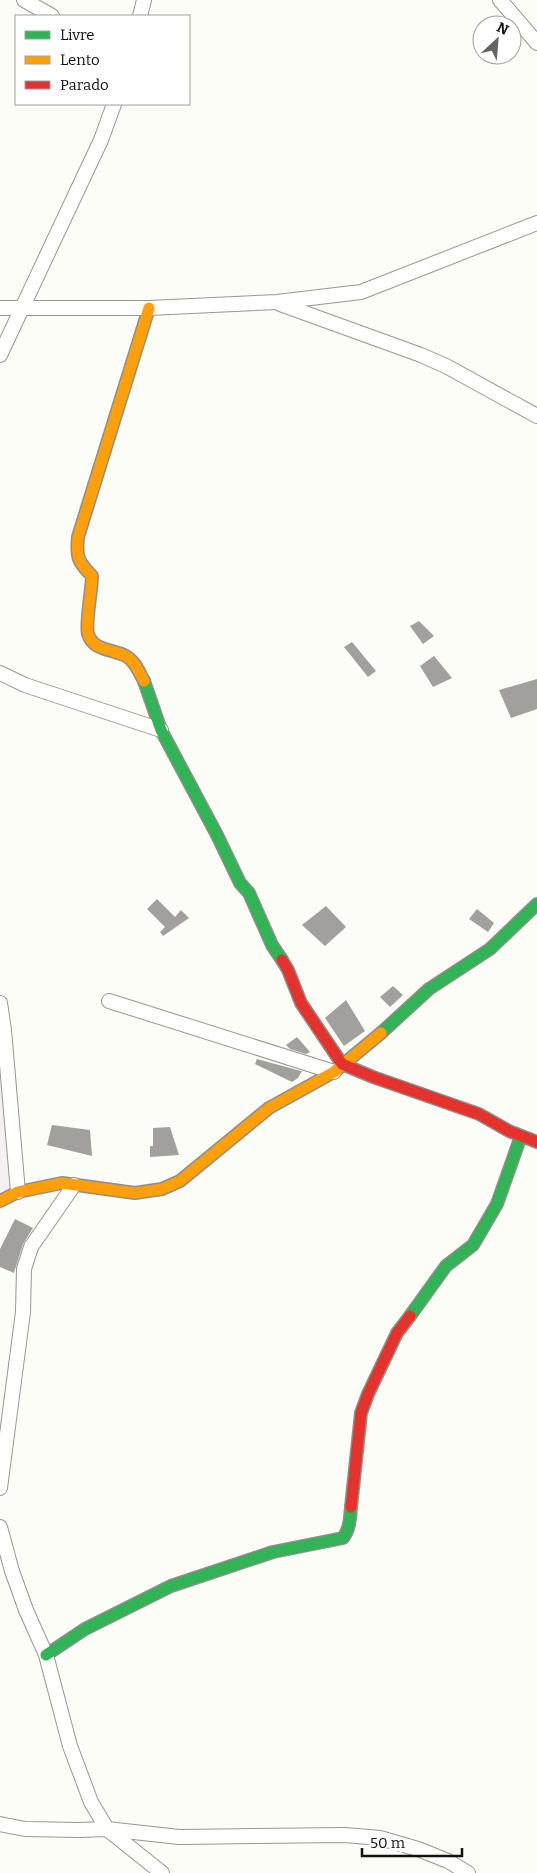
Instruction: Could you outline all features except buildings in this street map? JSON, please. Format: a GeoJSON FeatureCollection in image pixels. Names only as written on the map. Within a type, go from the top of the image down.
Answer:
{"type":"FeatureCollection","features":[{"type":"Feature","properties":{"kind":"street"},"geometry":{"type":"LineString","coordinates":[[24,0],[50,15]]}},
{"type":"Feature","properties":{"kind":"street"},"geometry":{"type":"LineString","coordinates":[[140,15],[144,0]]}},
{"type":"Feature","properties":{"kind":"street"},"geometry":{"type":"LineString","coordinates":[[500,0],[537,43]]}},
{"type":"Feature","properties":{"kind":"street"},"geometry":{"type":"LineString","coordinates":[[0,355],[101,140],[114,105]]}},
{"type":"Feature","properties":{"kind":"street"},"geometry":{"type":"LineString","coordinates":[[0,308],[148,308],[277,302],[361,292],[537,223]]}},
{"type":"Feature","properties":{"kind":"street"},"geometry":{"type":"LineString","coordinates":[[277,302],[421,355],[446,366],[537,416]]}},
{"type":"Feature","properties":{"kind":"street"},"geometry":{"type":"LineString","coordinates":[[148,308],[78,538],[76,553],[78,563],[92,576],[87,632],[91,641],[126,656],[134,663],[146,686],[161,730],[217,835],[240,883],[249,893],[272,945],[288,970],[301,1003],[338,1068]]}},
{"type":"Feature","properties":{"kind":"street"},"geometry":{"type":"LineString","coordinates":[[0,672],[33,688],[161,730]]}},
{"type":"Feature","properties":{"kind":"street"},"geometry":{"type":"LineString","coordinates":[[0,1201],[18,1192],[62,1183],[135,1193],[162,1189],[180,1181],[269,1108],[338,1068],[429,989],[490,949],[537,904]]}},
{"type":"Feature","properties":{"kind":"street"},"geometry":{"type":"LineString","coordinates":[[109,1001],[373,1077],[479,1114],[521,1136],[537,1142]]}},
{"type":"Feature","properties":{"kind":"street"},"geometry":{"type":"LineString","coordinates":[[0,1003],[18,1192]]}},
{"type":"Feature","properties":{"kind":"street"},"geometry":{"type":"LineString","coordinates":[[46,1655],[85,1629],[171,1586],[273,1552],[343,1538],[349,1526],[358,1428],[368,1394],[401,1328],[446,1266],[473,1245],[497,1204],[521,1136]]}},
{"type":"Feature","properties":{"kind":"street"},"geometry":{"type":"LineString","coordinates":[[0,1488],[23,1312],[24,1269],[31,1247],[74,1185]]}},
{"type":"Feature","properties":{"kind":"street"},"geometry":{"type":"LineString","coordinates":[[0,1527],[23,1602],[46,1655],[70,1746],[91,1802],[106,1829],[162,1873]]}},
{"type":"Feature","properties":{"kind":"street"},"geometry":{"type":"LineString","coordinates":[[0,1824],[25,1828],[106,1829],[179,1837],[345,1835],[380,1838],[418,1849],[448,1861],[468,1873]]}},
{"type":"Feature","properties":{"kind":"shaded area"},"geometry":{"type":"Polygon","coordinates":[[[0,1067],[10,1191],[0,1200],[0,1067]]]}},
{"type":"Feature","properties":{"kind":"traffic: fast"},"geometry":{"type":"LineString","coordinates":[[144,681],[161,730],[217,835],[240,883],[249,893],[272,945],[282,960]]}},
{"type":"Feature","properties":{"kind":"traffic: fast"},"geometry":{"type":"LineString","coordinates":[[381,1033],[429,989],[490,949],[537,904]]}},
{"type":"Feature","properties":{"kind":"traffic: fast"},"geometry":{"type":"LineString","coordinates":[[410,1316],[446,1266],[473,1245],[497,1204],[521,1136]]}},
{"type":"Feature","properties":{"kind":"traffic: fast"},"geometry":{"type":"LineString","coordinates":[[46,1655],[85,1629],[171,1586],[273,1552],[343,1538],[348,1527],[351,1507]]}},
{"type":"Feature","properties":{"kind":"traffic: slow"},"geometry":{"type":"LineString","coordinates":[[144,681],[129,658],[99,647],[91,640],[88,634],[87,623],[92,576],[81,563],[77,550],[78,537],[149,308]]}},
{"type":"Feature","properties":{"kind":"traffic: slow"},"geometry":{"type":"LineString","coordinates":[[0,1201],[18,1192],[62,1183],[135,1193],[162,1189],[180,1181],[269,1108],[334,1072],[381,1033]]}},
{"type":"Feature","properties":{"kind":"traffic: jam"},"geometry":{"type":"LineString","coordinates":[[282,960],[301,1003],[342,1064],[373,1077],[479,1114],[509,1131],[537,1142]]}},
{"type":"Feature","properties":{"kind":"traffic: jam"},"geometry":{"type":"LineString","coordinates":[[351,1507],[361,1413],[397,1333],[410,1316]]}}]}
